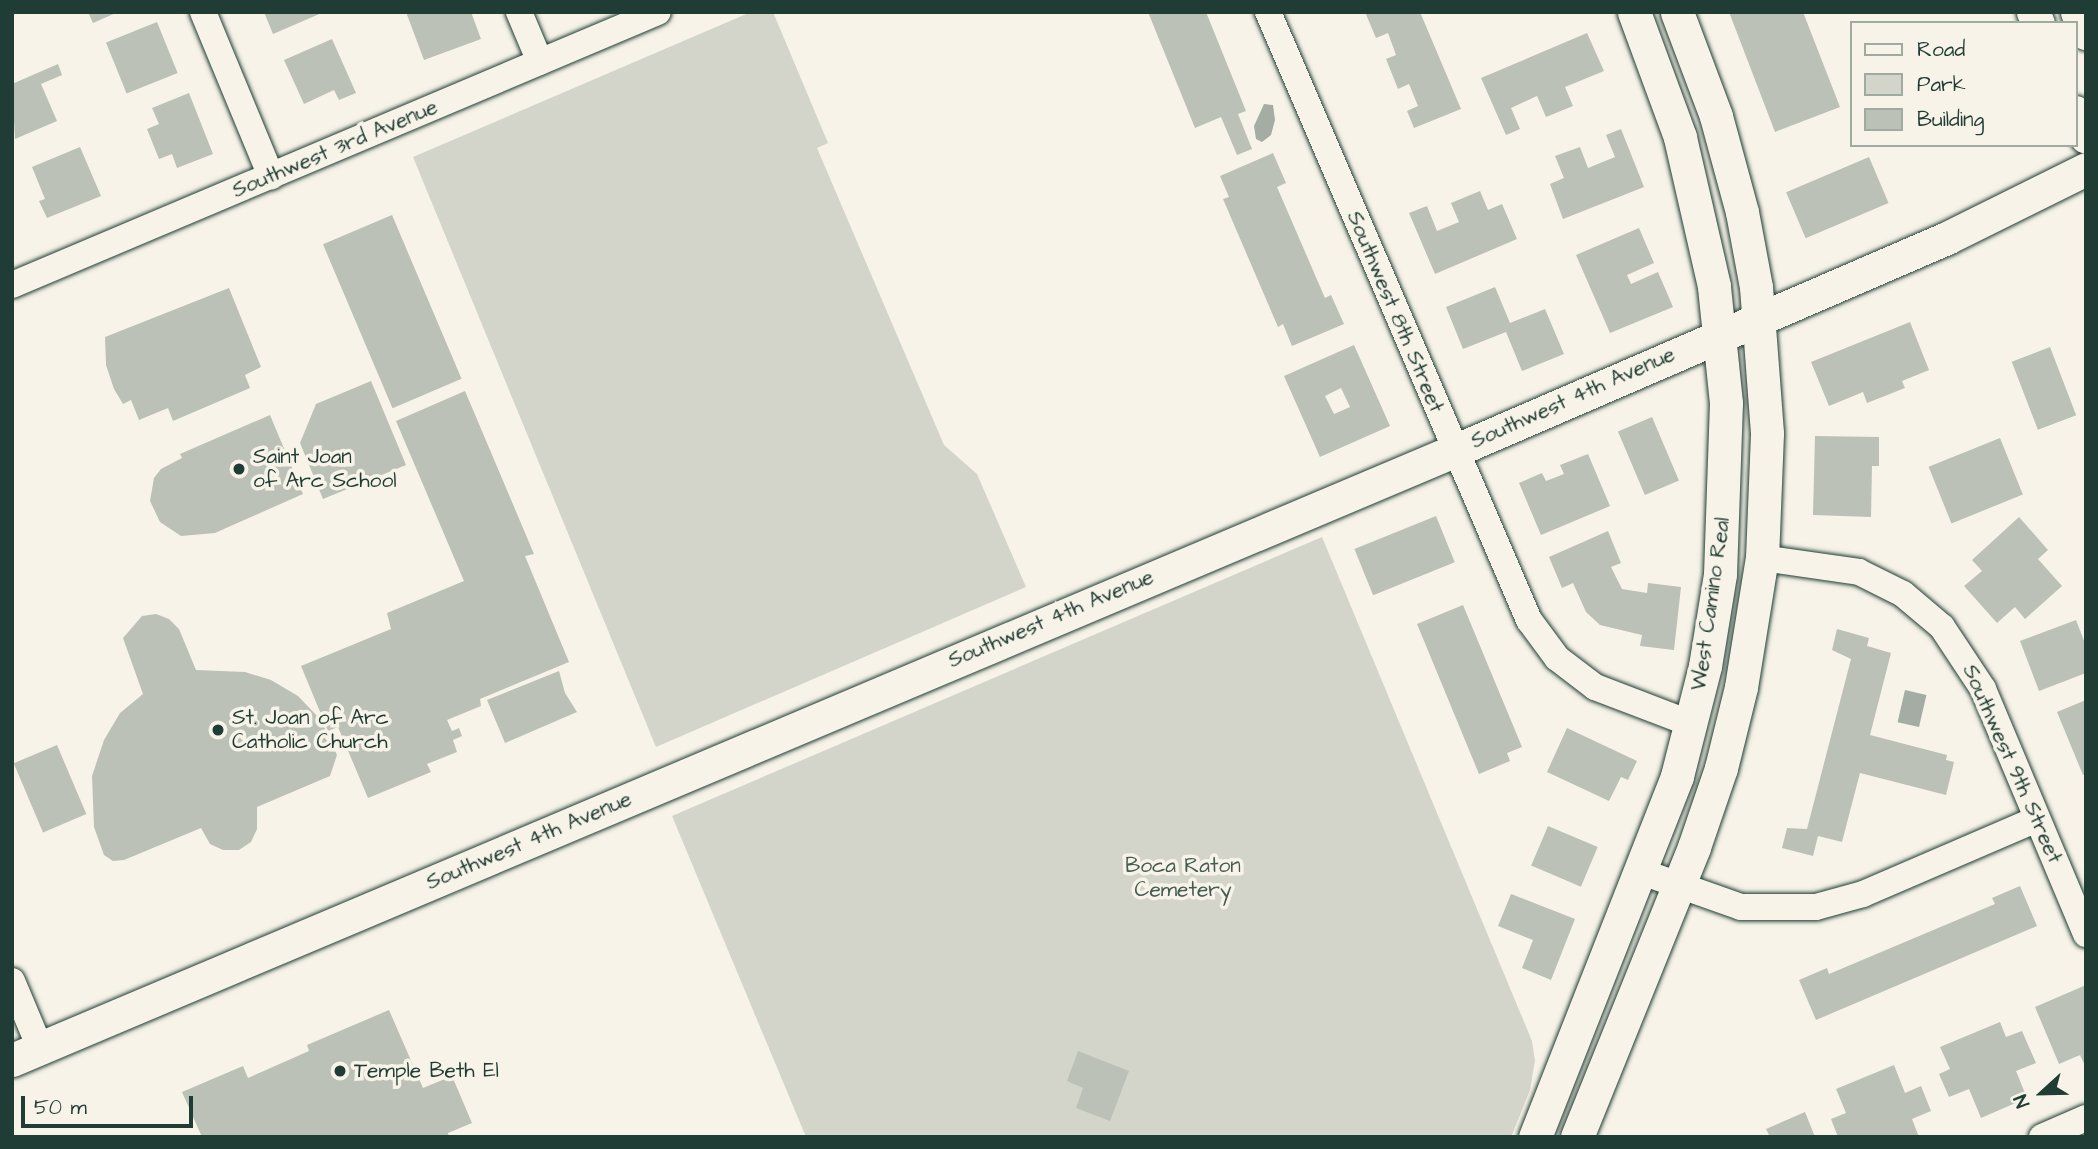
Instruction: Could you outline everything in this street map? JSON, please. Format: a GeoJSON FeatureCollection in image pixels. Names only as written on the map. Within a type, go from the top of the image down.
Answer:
{"type":"FeatureCollection","features":[{"type":"Feature","properties":{"kind":"street"},"geometry":{"type":"LineString","coordinates":[[203,12],[271,176]]}},
{"type":"Feature","properties":{"kind":"street"},"geometry":{"type":"LineString","coordinates":[[519,12],[540,62]]}},
{"type":"Feature","properties":{"kind":"street","name":"Southwest 3rd Avenue"},"geometry":{"type":"LineString","coordinates":[[12,285],[658,12]]}},
{"type":"Feature","properties":{"kind":"street","name":"Southwest 8th Street"},"geometry":{"type":"LineString","coordinates":[[1268,12],[1528,620],[1558,658],[1616,699],[1692,724]]}},
{"type":"Feature","properties":{"kind":"street","name":"West Camino Real"},"geometry":{"type":"LineString","coordinates":[[1535,1137],[1642,872],[1692,724],[1715,614],[1724,533],[1726,403],[1720,334],[1691,178],[1634,12]]}},
{"type":"Feature","properties":{"kind":"street","name":"West Camino Real"},"geometry":{"type":"LineString","coordinates":[[1577,1137],[1678,886],[1732,728],[1762,558],[1767,433],[1759,317],[1742,212],[1716,116],[1677,12]]}},
{"type":"Feature","properties":{"kind":"street"},"geometry":{"type":"LineString","coordinates":[[2077,12],[2086,33]]}},
{"type":"Feature","properties":{"kind":"street"},"geometry":{"type":"LineString","coordinates":[[2077,117],[2086,137]]}},
{"type":"Feature","properties":{"kind":"street","name":"Southwest 4th Avenue"},"geometry":{"type":"LineString","coordinates":[[26,1054],[1454,451],[1947,238],[2086,169]]}},
{"type":"Feature","properties":{"kind":"street","name":"Southwest 9th Street"},"geometry":{"type":"LineString","coordinates":[[1762,558],[1859,572],[1924,609],[1972,667],[2086,934]]}},
{"type":"Feature","properties":{"kind":"street"},"geometry":{"type":"LineString","coordinates":[[1642,872],[1741,907],[1816,908],[1863,894],[2037,819]]}},
{"type":"Feature","properties":{"kind":"street"},"geometry":{"type":"LineString","coordinates":[[12,981],[26,1054]]}},
{"type":"Feature","properties":{"kind":"street"},"geometry":{"type":"LineString","coordinates":[[2042,1137],[2086,1118]]}},
{"type":"Feature","properties":{"kind":"green space"},"geometry":{"type":"Polygon","coordinates":[[[751,12],[773,12],[828,143],[817,148],[944,445],[977,474],[1026,587],[656,747],[413,157],[751,12]]]}},
{"type":"Feature","properties":{"kind":"green space","name":"Boca Raton Cemetery"},"geometry":{"type":"Polygon","coordinates":[[[1322,537],[1532,1041],[1535,1061],[1530,1090],[1511,1137],[806,1137],[672,816],[1322,537]]]}},
{"type":"Feature","properties":{"kind":"shaded area"},"geometry":{"type":"Polygon","coordinates":[[[1264,104],[1273,105],[1275,120],[1271,135],[1262,142],[1256,139],[1254,126],[1264,104]]]}},
{"type":"Feature","properties":{"kind":"shaded area"},"geometry":{"type":"Polygon","coordinates":[[[1905,690],[1926,695],[1919,727],[1898,722],[1905,690]]]}},
{"type":"Feature","properties":{"kind":"building"},"geometry":{"type":"Polygon","coordinates":[[[88,12],[118,12],[93,23],[88,12]]]}},
{"type":"Feature","properties":{"kind":"building"},"geometry":{"type":"Polygon","coordinates":[[[264,12],[324,12],[273,34],[264,12]]]}},
{"type":"Feature","properties":{"kind":"building"},"geometry":{"type":"Polygon","coordinates":[[[406,12],[471,12],[481,39],[424,60],[406,12]]]}},
{"type":"Feature","properties":{"kind":"building"},"geometry":{"type":"Polygon","coordinates":[[[1148,12],[1206,12],[1246,111],[1238,114],[1252,149],[1237,155],[1221,117],[1195,128],[1148,12]]]}},
{"type":"Feature","properties":{"kind":"building"},"geometry":{"type":"Polygon","coordinates":[[[1365,12],[1420,12],[1461,109],[1414,128],[1407,111],[1418,106],[1409,84],[1398,89],[1386,59],[1396,55],[1388,33],[1376,38],[1365,12]]]}},
{"type":"Feature","properties":{"kind":"building"},"geometry":{"type":"Polygon","coordinates":[[[1729,12],[1803,12],[1840,107],[1775,132],[1729,12]]]}},
{"type":"Feature","properties":{"kind":"building"},"geometry":{"type":"Polygon","coordinates":[[[157,22],[178,73],[127,94],[106,43],[157,22]]]}},
{"type":"Feature","properties":{"kind":"building"},"geometry":{"type":"Polygon","coordinates":[[[1587,33],[1604,71],[1565,87],[1573,106],[1546,117],[1537,96],[1511,108],[1520,129],[1506,135],[1481,78],[1587,33]]]}},
{"type":"Feature","properties":{"kind":"building"},"geometry":{"type":"Polygon","coordinates":[[[332,39],[356,93],[339,100],[334,90],[304,104],[284,60],[332,39]]]}},
{"type":"Feature","properties":{"kind":"building"},"geometry":{"type":"Polygon","coordinates":[[[58,64],[62,75],[41,84],[57,121],[15,139],[12,84],[58,64]]]}},
{"type":"Feature","properties":{"kind":"building"},"geometry":{"type":"Polygon","coordinates":[[[189,93],[213,154],[177,168],[172,154],[159,159],[147,129],[159,124],[152,108],[189,93]]]}},
{"type":"Feature","properties":{"kind":"building"},"geometry":{"type":"Polygon","coordinates":[[[1621,129],[1644,187],[1563,219],[1550,184],[1564,178],[1555,156],[1580,147],[1588,168],[1615,157],[1606,135],[1621,129]]]}},
{"type":"Feature","properties":{"kind":"building"},"geometry":{"type":"Polygon","coordinates":[[[80,147],[101,196],[47,218],[39,201],[45,199],[32,167],[80,147]]]}},
{"type":"Feature","properties":{"kind":"building"},"geometry":{"type":"Polygon","coordinates":[[[1273,153],[1286,183],[1277,187],[1325,298],[1331,295],[1344,324],[1292,346],[1283,324],[1278,327],[1223,199],[1229,197],[1220,176],[1273,153]]]}},
{"type":"Feature","properties":{"kind":"building"},"geometry":{"type":"Polygon","coordinates":[[[1869,157],[1889,203],[1806,238],[1786,192],[1869,157]]]}},
{"type":"Feature","properties":{"kind":"building"},"geometry":{"type":"Polygon","coordinates":[[[1480,191],[1488,210],[1502,204],[1517,239],[1435,274],[1409,213],[1427,206],[1437,231],[1459,222],[1451,203],[1480,191]]]}},
{"type":"Feature","properties":{"kind":"building"},"geometry":{"type":"Polygon","coordinates":[[[392,215],[462,379],[393,408],[323,244],[392,215]]]}},
{"type":"Feature","properties":{"kind":"building"},"geometry":{"type":"Polygon","coordinates":[[[1639,228],[1654,263],[1627,275],[1631,284],[1658,272],[1673,307],[1610,333],[1576,255],[1639,228]]]}},
{"type":"Feature","properties":{"kind":"building"},"geometry":{"type":"Polygon","coordinates":[[[1495,287],[1510,323],[1545,309],[1564,354],[1522,371],[1506,332],[1463,349],[1446,307],[1495,287]]]}},
{"type":"Feature","properties":{"kind":"building"},"geometry":{"type":"Polygon","coordinates":[[[229,288],[261,367],[245,375],[250,388],[173,421],[168,408],[139,420],[131,400],[123,404],[114,389],[106,365],[105,337],[229,288]]]}},
{"type":"Feature","properties":{"kind":"building"},"geometry":{"type":"Polygon","coordinates":[[[1910,322],[1929,370],[1902,381],[1905,388],[1867,403],[1863,392],[1829,406],[1811,362],[1910,322]]]}},
{"type":"Feature","properties":{"kind":"building"},"geometry":{"type":"Polygon","coordinates":[[[1354,345],[1390,426],[1320,457],[1284,376],[1354,345]],[[1341,388],[1325,396],[1334,414],[1350,407],[1341,388]]]}},
{"type":"Feature","properties":{"kind":"building"},"geometry":{"type":"Polygon","coordinates":[[[2050,347],[2076,415],[2038,430],[2012,362],[2050,347]]]}},
{"type":"Feature","properties":{"kind":"building"},"geometry":{"type":"Polygon","coordinates":[[[371,381],[406,465],[323,499],[300,443],[316,404],[371,381]]]}},
{"type":"Feature","properties":{"kind":"building"},"geometry":{"type":"Polygon","coordinates":[[[465,391],[534,554],[525,556],[569,662],[480,699],[481,706],[447,720],[452,731],[459,728],[462,736],[453,740],[457,752],[427,764],[431,772],[368,798],[338,727],[328,731],[301,666],[391,629],[387,613],[464,581],[396,421],[465,391]]]}},
{"type":"Feature","properties":{"kind":"building"},"geometry":{"type":"Polygon","coordinates":[[[270,415],[303,494],[215,533],[181,536],[160,522],[150,501],[154,478],[161,469],[182,458],[180,454],[270,415]]]}},
{"type":"Feature","properties":{"kind":"building"},"geometry":{"type":"Polygon","coordinates":[[[1652,417],[1679,481],[1645,495],[1618,431],[1652,417]]]}},
{"type":"Feature","properties":{"kind":"building"},"geometry":{"type":"Polygon","coordinates":[[[1815,436],[1879,437],[1879,466],[1872,466],[1871,517],[1813,515],[1815,436]]]}},
{"type":"Feature","properties":{"kind":"building"},"geometry":{"type":"Polygon","coordinates":[[[2000,438],[2023,495],[1951,523],[1929,467],[2000,438]]]}},
{"type":"Feature","properties":{"kind":"building"},"geometry":{"type":"Polygon","coordinates":[[[1588,454],[1610,506],[1541,535],[1519,483],[1542,473],[1546,481],[1564,474],[1560,465],[1588,454]]]}},
{"type":"Feature","properties":{"kind":"building"},"geometry":{"type":"Polygon","coordinates":[[[1436,516],[1455,562],[1373,595],[1354,549],[1436,516]]]}},
{"type":"Feature","properties":{"kind":"building"},"geometry":{"type":"Polygon","coordinates":[[[2019,517],[2048,550],[2038,559],[2062,586],[2025,619],[2015,607],[1997,623],[1964,586],[1982,571],[1972,560],[2019,517]]]}},
{"type":"Feature","properties":{"kind":"building"},"geometry":{"type":"Polygon","coordinates":[[[1608,531],[1621,563],[1611,567],[1622,589],[1647,593],[1648,583],[1681,587],[1674,650],[1640,646],[1642,635],[1600,625],[1586,612],[1573,583],[1562,588],[1549,557],[1608,531]]]}},
{"type":"Feature","properties":{"kind":"building"},"geometry":{"type":"Polygon","coordinates":[[[1463,605],[1522,747],[1507,753],[1510,761],[1479,774],[1417,624],[1463,605]]]}},
{"type":"Feature","properties":{"kind":"building","name":"St. Joan of Arc Catholic Church"},"geometry":{"type":"Polygon","coordinates":[[[156,614],[169,619],[179,629],[196,670],[245,672],[271,680],[298,696],[321,720],[337,755],[330,776],[257,807],[257,829],[251,842],[239,850],[223,850],[210,844],[201,828],[124,860],[113,861],[104,855],[94,827],[92,776],[104,740],[120,713],[143,694],[123,638],[142,616],[156,614]]]}},
{"type":"Feature","properties":{"kind":"building"},"geometry":{"type":"Polygon","coordinates":[[[2076,620],[2086,646],[2086,673],[2039,691],[2020,641],[2076,620]]]}},
{"type":"Feature","properties":{"kind":"building"},"geometry":{"type":"Polygon","coordinates":[[[1837,629],[1869,638],[1867,646],[1891,653],[1870,735],[1947,755],[1946,760],[1954,762],[1946,795],[1860,773],[1842,842],[1818,836],[1813,856],[1782,848],[1787,828],[1807,829],[1851,659],[1832,650],[1837,629]]]}},
{"type":"Feature","properties":{"kind":"building"},"geometry":{"type":"Polygon","coordinates":[[[559,671],[565,693],[577,712],[505,743],[487,700],[559,671]]]}},
{"type":"Feature","properties":{"kind":"building"},"geometry":{"type":"Polygon","coordinates":[[[2086,700],[2086,774],[2083,775],[2057,712],[2086,700]]]}},
{"type":"Feature","properties":{"kind":"building"},"geometry":{"type":"Polygon","coordinates":[[[1567,728],[1637,761],[1628,780],[1621,777],[1609,801],[1547,772],[1567,728]]]}},
{"type":"Feature","properties":{"kind":"building"},"geometry":{"type":"Polygon","coordinates":[[[57,745],[86,814],[43,832],[14,763],[57,745]]]}},
{"type":"Feature","properties":{"kind":"building"},"geometry":{"type":"Polygon","coordinates":[[[1548,826],[1598,847],[1581,887],[1531,866],[1548,826]]]}},
{"type":"Feature","properties":{"kind":"building"},"geometry":{"type":"Polygon","coordinates":[[[2020,886],[2037,926],[1816,1020],[1799,980],[1827,968],[1829,974],[1995,904],[1992,898],[2020,886]]]}},
{"type":"Feature","properties":{"kind":"building"},"geometry":{"type":"Polygon","coordinates":[[[1511,894],[1575,919],[1551,980],[1522,968],[1533,940],[1498,926],[1511,894]]]}},
{"type":"Feature","properties":{"kind":"building"},"geometry":{"type":"Polygon","coordinates":[[[2086,985],[2086,1068],[2080,1055],[2059,1064],[2035,1007],[2086,985]]]}},
{"type":"Feature","properties":{"kind":"building","name":"Temple Beth El"},"geometry":{"type":"Polygon","coordinates":[[[389,1010],[423,1088],[452,1076],[472,1123],[448,1133],[449,1137],[202,1137],[182,1092],[243,1066],[248,1078],[309,1051],[307,1045],[389,1010]]]}},
{"type":"Feature","properties":{"kind":"building"},"geometry":{"type":"Polygon","coordinates":[[[2000,1022],[2006,1037],[2022,1031],[2036,1063],[2016,1071],[2027,1098],[1981,1118],[1969,1089],[1949,1097],[1939,1074],[1950,1069],[1940,1047],[2000,1022]]]}},
{"type":"Feature","properties":{"kind":"building"},"geometry":{"type":"Polygon","coordinates":[[[1078,1051],[1129,1071],[1110,1121],[1076,1108],[1083,1088],[1067,1081],[1078,1051]]]}},
{"type":"Feature","properties":{"kind":"building"},"geometry":{"type":"Polygon","coordinates":[[[1894,1065],[1905,1093],[1921,1086],[1931,1111],[1912,1119],[1919,1137],[1838,1137],[1831,1119],[1846,1113],[1836,1089],[1894,1065]]]}},
{"type":"Feature","properties":{"kind":"building"},"geometry":{"type":"Polygon","coordinates":[[[1805,1112],[1815,1137],[1770,1137],[1766,1129],[1805,1112]]]}},
{"type":"Feature","properties":{"kind":"place","name":"Saint Joan of Arc School"},"geometry":{"type":"Point","coordinates":[239,469]}},
{"type":"Feature","properties":{"kind":"place","name":"St. Joan of Arc Catholic Church"},"geometry":{"type":"Point","coordinates":[218,730]}},
{"type":"Feature","properties":{"kind":"place","name":"Temple Beth El"},"geometry":{"type":"Point","coordinates":[340,1071]}}]}
